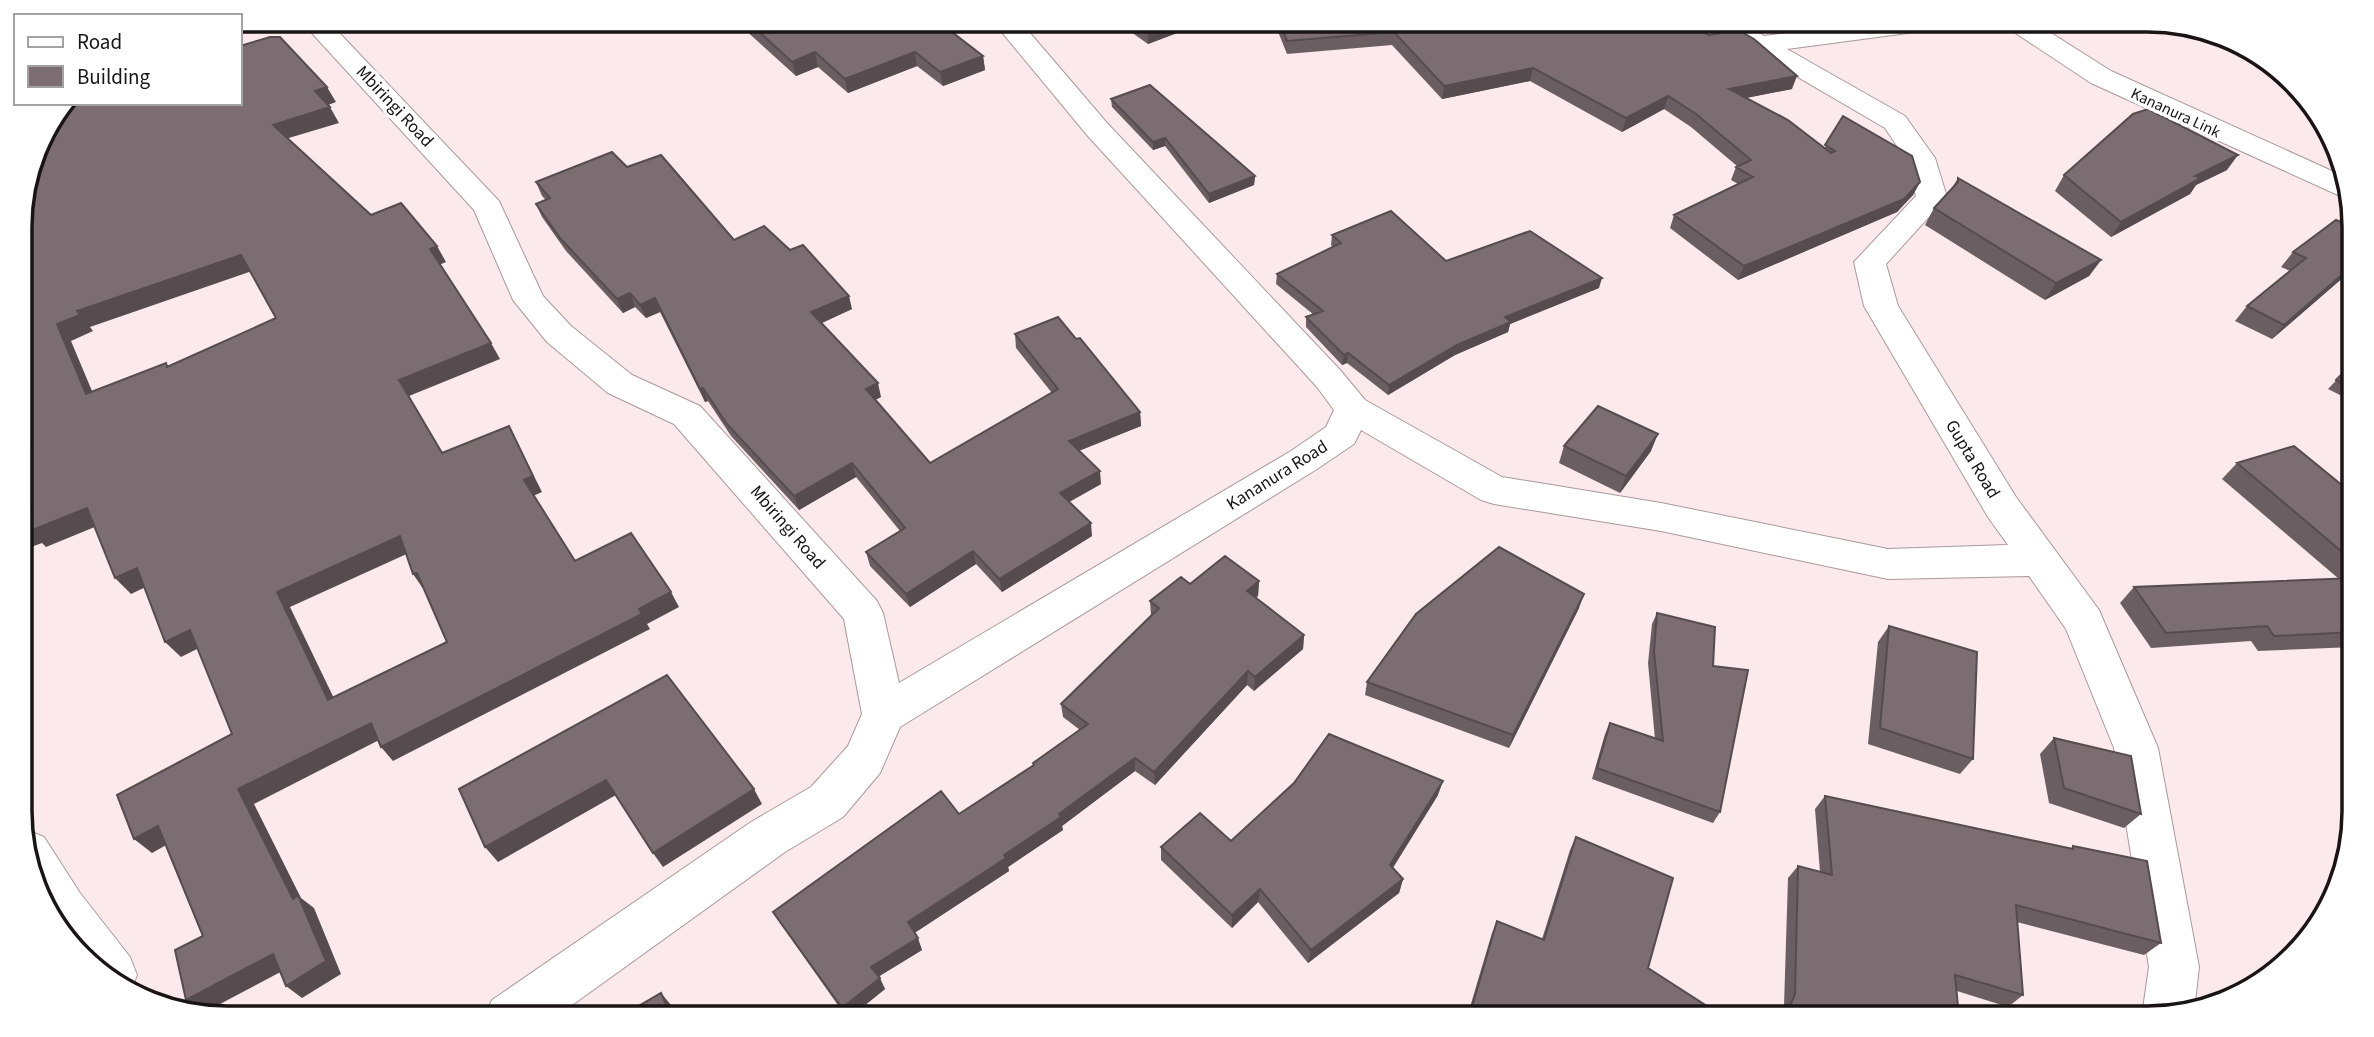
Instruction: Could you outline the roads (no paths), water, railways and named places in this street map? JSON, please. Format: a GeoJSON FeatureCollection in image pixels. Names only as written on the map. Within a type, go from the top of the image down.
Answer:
{"type":"FeatureCollection","features":[{"type":"Feature","properties":{"kind":"street","name":"Mbiringi Road"},"geometry":{"type":"LineString","coordinates":[[325,32],[488,207],[529,300],[559,334],[620,384],[687,415],[863,613],[884,713]]}},
{"type":"Feature","properties":{"kind":"street"},"geometry":{"type":"LineString","coordinates":[[1015,32],[1097,130],[1329,379],[1352,409],[1494,490],[1661,517],[1888,564],[2039,560]]}},
{"type":"Feature","properties":{"kind":"street","name":"Gupta Road"},"geometry":{"type":"LineString","coordinates":[[1739,32],[1895,121],[1920,158],[1932,197],[1870,262],[1881,306],[2002,507],[2084,622],[2136,748],[2174,967],[2169,1004]]}},
{"type":"Feature","properties":{"kind":"street"},"geometry":{"type":"LineString","coordinates":[[1761,44],[1853,32]]}},
{"type":"Feature","properties":{"kind":"street","name":"Kananura Link"},"geometry":{"type":"LineString","coordinates":[[2031,32],[2101,77],[2338,184]]}},
{"type":"Feature","properties":{"kind":"street","name":"Kananura Road"},"geometry":{"type":"LineString","coordinates":[[884,713],[1304,460],[1341,435],[1352,409]]}},
{"type":"Feature","properties":{"kind":"street"},"geometry":{"type":"LineString","coordinates":[[527,1006],[768,837],[827,802],[864,758],[884,713]]}},
{"type":"Feature","properties":{"kind":"street"},"geometry":{"type":"LineString","coordinates":[[44,879],[98,956]]}}]}
